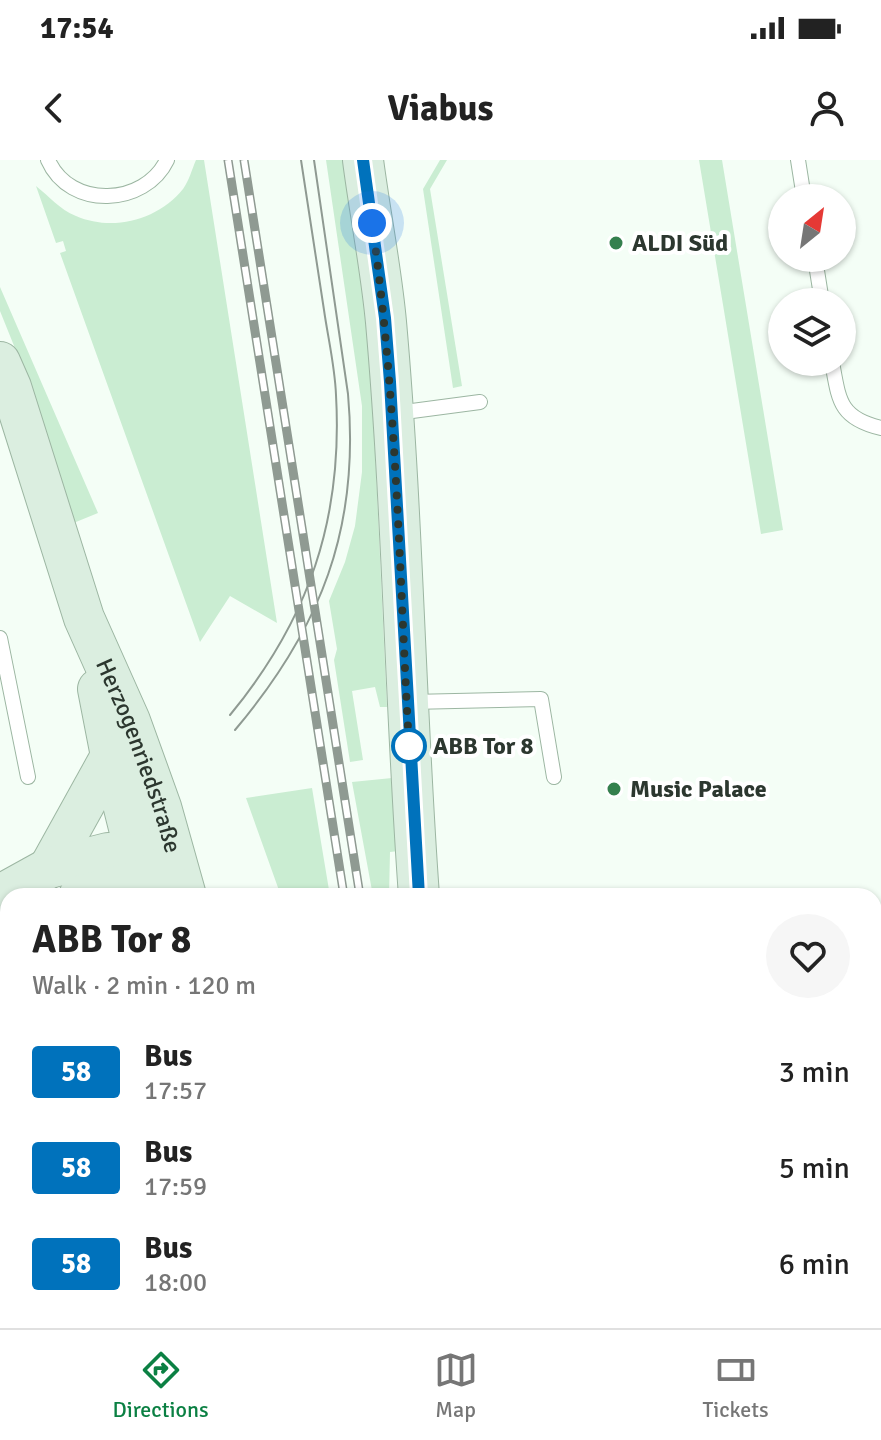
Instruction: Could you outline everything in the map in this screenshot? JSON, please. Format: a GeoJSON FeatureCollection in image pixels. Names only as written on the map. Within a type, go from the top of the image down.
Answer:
{"type":"FeatureCollection","features":[{"type":"Feature","properties":{"kind":"street"},"geometry":{"type":"LineString","coordinates":[[363,160],[385,318],[393,413],[406,702],[418,888]]}},
{"type":"Feature","properties":{"kind":"street","name":"Herzogenriedstraße"},"geometry":{"type":"LineString","coordinates":[[0,362],[11,387],[84,618],[111,756],[142,877]]}},
{"type":"Feature","properties":{"kind":"street","name":"Herzogenriedstraße"},"geometry":{"type":"LineString","coordinates":[[84,618],[130,721],[161,807],[181,877]]}},
{"type":"Feature","properties":{"kind":"street"},"geometry":{"type":"LineString","coordinates":[[49,868],[111,756]]}},
{"type":"Feature","properties":{"kind":"street"},"geometry":{"type":"LineString","coordinates":[[13,888],[49,868],[108,853],[142,877]]}},
{"type":"Feature","properties":{"kind":"street"},"geometry":{"type":"LineString","coordinates":[[106,888],[142,877],[181,877]]}},
{"type":"Feature","properties":{"kind":"lane"},"geometry":{"type":"LineString","coordinates":[[48,160],[69,184],[99,197],[123,196],[138,191],[161,174],[167,160]]}},
{"type":"Feature","properties":{"kind":"lane"},"geometry":{"type":"LineString","coordinates":[[798,160],[802,184]]}},
{"type":"Feature","properties":{"kind":"lane"},"geometry":{"type":"LineString","coordinates":[[835,376],[839,399],[846,412],[859,421],[881,428]]}},
{"type":"Feature","properties":{"kind":"lane"},"geometry":{"type":"LineString","coordinates":[[393,413],[480,402]]}},
{"type":"Feature","properties":{"kind":"lane"},"geometry":{"type":"LineString","coordinates":[[0,638],[28,777]]}},
{"type":"Feature","properties":{"kind":"lane"},"geometry":{"type":"LineString","coordinates":[[406,702],[541,699],[554,777]]}},
{"type":"Feature","properties":{"kind":"green space"},"geometry":{"type":"Polygon","coordinates":[[[196,160],[204,160],[277,623],[230,596],[200,642],[60,253],[66,251],[63,241],[56,243],[36,186],[76,216],[90,221],[120,223],[148,215],[173,200],[185,186],[196,160]]]}},
{"type":"Feature","properties":{"kind":"green space"},"geometry":{"type":"Polygon","coordinates":[[[326,160],[347,160],[369,321],[387,707],[380,707],[375,687],[352,691],[363,760],[350,762],[334,660],[337,649],[329,601],[355,526],[362,472],[362,406],[326,160]]]}},
{"type":"Feature","properties":{"kind":"green space"},"geometry":{"type":"Polygon","coordinates":[[[440,160],[447,160],[430,189],[462,386],[453,388],[423,189],[440,160]]]}},
{"type":"Feature","properties":{"kind":"green space"},"geometry":{"type":"Polygon","coordinates":[[[699,160],[722,160],[783,530],[761,534],[699,160]]]}},
{"type":"Feature","properties":{"kind":"green space"},"geometry":{"type":"Polygon","coordinates":[[[0,287],[98,513],[71,524],[31,388],[0,311],[0,287]]]}},
{"type":"Feature","properties":{"kind":"green space"},"geometry":{"type":"Polygon","coordinates":[[[392,778],[399,851],[390,852],[389,888],[372,888],[352,782],[392,778]]]}},
{"type":"Feature","properties":{"kind":"green space"},"geometry":{"type":"Polygon","coordinates":[[[312,788],[329,888],[278,888],[246,798],[312,788]]]}},
{"type":"Feature","properties":{"kind":"tram line"},"geometry":{"type":"LineString","coordinates":[[230,715],[258,679],[300,604],[315,566],[334,484],[337,440],[333,363],[301,160]]}},
{"type":"Feature","properties":{"kind":"tram line"},"geometry":{"type":"LineString","coordinates":[[235,730],[291,653],[312,614],[328,574],[348,489],[348,394],[314,160]]}},
{"type":"Feature","properties":{"kind":"railway"},"geometry":{"type":"LineString","coordinates":[[228,160],[343,888]]}},
{"type":"Feature","properties":{"kind":"railway"},"geometry":{"type":"LineString","coordinates":[[244,160],[359,888]]}},
{"type":"Feature","properties":{"kind":"bus line","name":"58"},"geometry":{"type":"LineString","coordinates":[[363,160],[385,318],[390,382],[418,888]]}},
{"type":"Feature","properties":{"kind":"place","name":"ALDI Süd"},"geometry":{"type":"Point","coordinates":[616,243]}},
{"type":"Feature","properties":{"kind":"place","name":"ABB Tor 8"},"geometry":{"type":"Point","coordinates":[409,746]}},
{"type":"Feature","properties":{"kind":"place","name":"Music Palace"},"geometry":{"type":"Point","coordinates":[614,789]}},
{"type":"Feature","properties":{"kind":"route"},"geometry":{"type":"LineString","coordinates":[[372,223],[385,318],[397,468],[409,746]]}}]}
